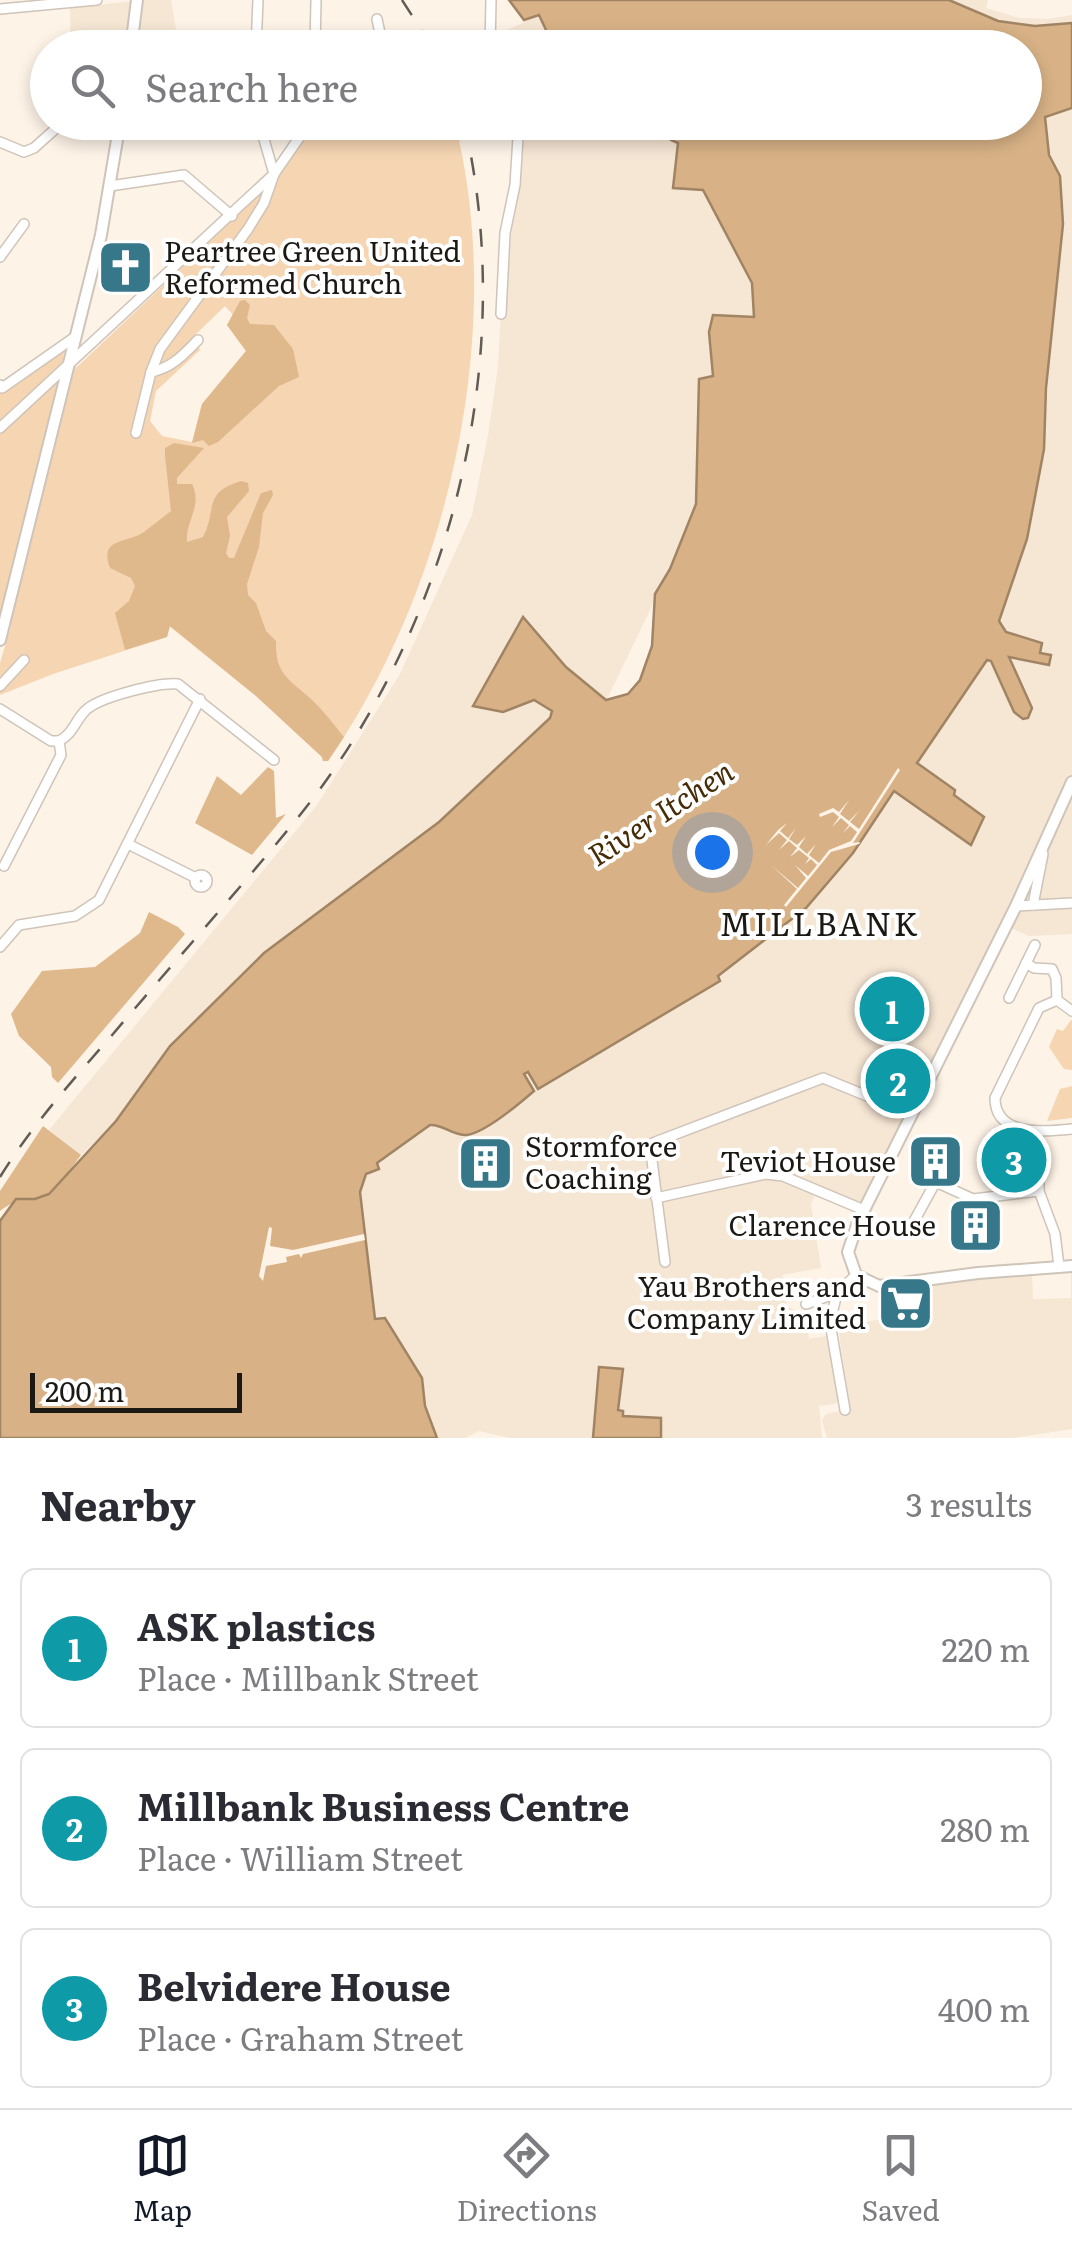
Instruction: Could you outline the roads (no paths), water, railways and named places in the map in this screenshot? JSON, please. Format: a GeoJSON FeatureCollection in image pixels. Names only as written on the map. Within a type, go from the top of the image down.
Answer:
{"type":"FeatureCollection","features":[{"type":"Feature","properties":{"kind":"street"},"geometry":{"type":"LineString","coordinates":[[0,9],[97,0]]}},
{"type":"Feature","properties":{"kind":"street"},"geometry":{"type":"LineString","coordinates":[[133,30],[137,0]]}},
{"type":"Feature","properties":{"kind":"street"},"geometry":{"type":"LineString","coordinates":[[256,30],[258,0]]}},
{"type":"Feature","properties":{"kind":"street"},"geometry":{"type":"LineString","coordinates":[[316,0],[316,30]]}},
{"type":"Feature","properties":{"kind":"street"},"geometry":{"type":"LineString","coordinates":[[490,30],[491,0]]}},
{"type":"Feature","properties":{"kind":"street"},"geometry":{"type":"LineString","coordinates":[[377,19],[379,30]]}},
{"type":"Feature","properties":{"kind":"street"},"geometry":{"type":"LineString","coordinates":[[0,142],[24,152],[43,140]]}},
{"type":"Feature","properties":{"kind":"street"},"geometry":{"type":"LineString","coordinates":[[1,631],[68,366],[117,140]]}},
{"type":"Feature","properties":{"kind":"street"},"geometry":{"type":"LineString","coordinates":[[136,432],[151,372],[172,331],[264,203],[274,174],[265,140]]}},
{"type":"Feature","properties":{"kind":"street"},"geometry":{"type":"LineString","coordinates":[[0,428],[232,216],[274,174],[298,140]]}},
{"type":"Feature","properties":{"kind":"street"},"geometry":{"type":"LineString","coordinates":[[501,314],[504,233],[515,185],[519,140]]}},
{"type":"Feature","properties":{"kind":"street"},"geometry":{"type":"LineString","coordinates":[[110,186],[184,175],[232,216]]}},
{"type":"Feature","properties":{"kind":"street"},"geometry":{"type":"LineString","coordinates":[[254,193],[264,203]]}},
{"type":"Feature","properties":{"kind":"street"},"geometry":{"type":"LineString","coordinates":[[0,256],[24,231]]}},
{"type":"Feature","properties":{"kind":"street"},"geometry":{"type":"LineString","coordinates":[[1,386],[75,336]]}},
{"type":"Feature","properties":{"kind":"street"},"geometry":{"type":"LineString","coordinates":[[151,372],[174,364],[198,340]]}},
{"type":"Feature","properties":{"kind":"street"},"geometry":{"type":"LineString","coordinates":[[0,686],[24,660]]}},
{"type":"Feature","properties":{"kind":"street"},"geometry":{"type":"LineString","coordinates":[[0,709],[51,741],[59,740],[69,735],[92,705],[155,686],[178,684],[274,760]]}},
{"type":"Feature","properties":{"kind":"street"},"geometry":{"type":"LineString","coordinates":[[0,946],[26,922],[75,916],[100,900],[200,699]]}},
{"type":"Feature","properties":{"kind":"street"},"geometry":{"type":"LineString","coordinates":[[4,866],[61,755],[59,740]]}},
{"type":"Feature","properties":{"kind":"street"},"geometry":{"type":"LineString","coordinates":[[1072,782],[1016,906],[864,1210],[848,1252],[856,1275],[879,1286],[1072,1266]]}},
{"type":"Feature","properties":{"kind":"street"},"geometry":{"type":"LineString","coordinates":[[128,844],[196,878]]}},
{"type":"Feature","properties":{"kind":"street"},"geometry":{"type":"LineString","coordinates":[[1033,905],[1044,847]]}},
{"type":"Feature","properties":{"kind":"street"},"geometry":{"type":"LineString","coordinates":[[1016,906],[1072,903]]}},
{"type":"Feature","properties":{"kind":"street"},"geometry":{"type":"LineString","coordinates":[[1008,998],[1036,944]]}},
{"type":"Feature","properties":{"kind":"street"},"geometry":{"type":"LineString","coordinates":[[1026,963],[1034,968],[1052,969],[1056,1000]]}},
{"type":"Feature","properties":{"kind":"street"},"geometry":{"type":"LineString","coordinates":[[1056,1000],[1072,1011]]}},
{"type":"Feature","properties":{"kind":"street"},"geometry":{"type":"LineString","coordinates":[[1056,1000],[1039,1008],[995,1098],[995,1108],[1003,1120],[1038,1133],[1072,1129]]}},
{"type":"Feature","properties":{"kind":"street"},"geometry":{"type":"LineString","coordinates":[[665,1262],[650,1146],[823,1078],[911,1114]]}},
{"type":"Feature","properties":{"kind":"street"},"geometry":{"type":"LineString","coordinates":[[1038,1133],[1039,1191],[1055,1234],[1059,1266]]}},
{"type":"Feature","properties":{"kind":"street"},"geometry":{"type":"LineString","coordinates":[[656,1198],[766,1174],[783,1176],[864,1210]]}},
{"type":"Feature","properties":{"kind":"street"},"geometry":{"type":"LineString","coordinates":[[907,1234],[931,1181],[981,1200],[1039,1191]]}},
{"type":"Feature","properties":{"kind":"street"},"geometry":{"type":"LineString","coordinates":[[806,1304],[837,1293],[856,1275]]}},
{"type":"Feature","properties":{"kind":"street"},"geometry":{"type":"LineString","coordinates":[[837,1293],[830,1323],[846,1410]]}},
{"type":"Feature","properties":{"kind":"water","name":"River Itchen"},"geometry":{"type":"Polygon","coordinates":[[[509,0],[949,0],[998,21],[1035,26],[1072,23],[1072,108],[1045,117],[1049,155],[1060,176],[1063,224],[1046,388],[1044,449],[1027,539],[999,621],[1006,632],[1042,643],[1040,653],[1051,655],[1049,665],[1009,657],[1032,708],[1028,718],[1023,719],[1014,712],[991,661],[987,660],[917,763],[984,817],[971,845],[894,791],[853,853],[806,908],[718,976],[720,981],[538,1089],[528,1072],[524,1074],[534,1091],[483,1129],[462,1135],[430,1125],[377,1163],[379,1169],[366,1174],[360,1192],[375,1319],[385,1318],[422,1378],[425,1406],[437,1438],[0,1438],[0,1221],[16,1199],[49,1194],[116,1121],[170,1046],[264,953],[439,822],[550,718],[552,711],[534,700],[503,712],[473,706],[523,617],[566,667],[606,700],[628,694],[640,680],[652,646],[655,594],[670,569],[696,504],[699,379],[713,376],[709,332],[713,315],[754,317],[752,283],[703,190],[673,188],[678,143],[671,140],[1042,140],[1042,30],[546,30],[539,15],[524,20],[509,0]]]}},
{"type":"Feature","properties":{"kind":"water"},"geometry":{"type":"Polygon","coordinates":[[[599,1367],[623,1369],[618,1410],[623,1411],[623,1416],[661,1418],[661,1438],[593,1438],[599,1367]]]}},
{"type":"Feature","properties":{"kind":"railway"},"geometry":{"type":"LineString","coordinates":[[402,0],[421,30]]}},
{"type":"Feature","properties":{"kind":"railway"},"geometry":{"type":"LineString","coordinates":[[0,1177],[54,1103],[300,815],[353,741],[397,661],[433,576],[459,487],[476,396],[483,304],[479,212],[467,140]]}},
{"type":"Feature","properties":{"kind":"place","name":"Peartree Green United Reformed Church"},"geometry":{"type":"Point","coordinates":[125,268]}},
{"type":"Feature","properties":{"kind":"place","name":"ASK plastics"},"geometry":{"type":"Point","coordinates":[892,1009]}},
{"type":"Feature","properties":{"kind":"place","name":"Millbank Business Centre"},"geometry":{"type":"Point","coordinates":[898,1081]}},
{"type":"Feature","properties":{"kind":"place","name":"Belvidere House"},"geometry":{"type":"Point","coordinates":[1014,1160]}},
{"type":"Feature","properties":{"kind":"place","name":"Teviot House"},"geometry":{"type":"Point","coordinates":[935,1162]}},
{"type":"Feature","properties":{"kind":"place","name":"Stormforce Coaching"},"geometry":{"type":"Point","coordinates":[486,1163]}},
{"type":"Feature","properties":{"kind":"place","name":"Clarence House"},"geometry":{"type":"Point","coordinates":[975,1226]}},
{"type":"Feature","properties":{"kind":"place","name":"Yau Brothers and Company Limited"},"geometry":{"type":"Point","coordinates":[905,1303]}},
{"type":"Feature","properties":{"kind":"district","name":"MILLBANK"},"geometry":{"type":"Point","coordinates":[820,925]}}]}
